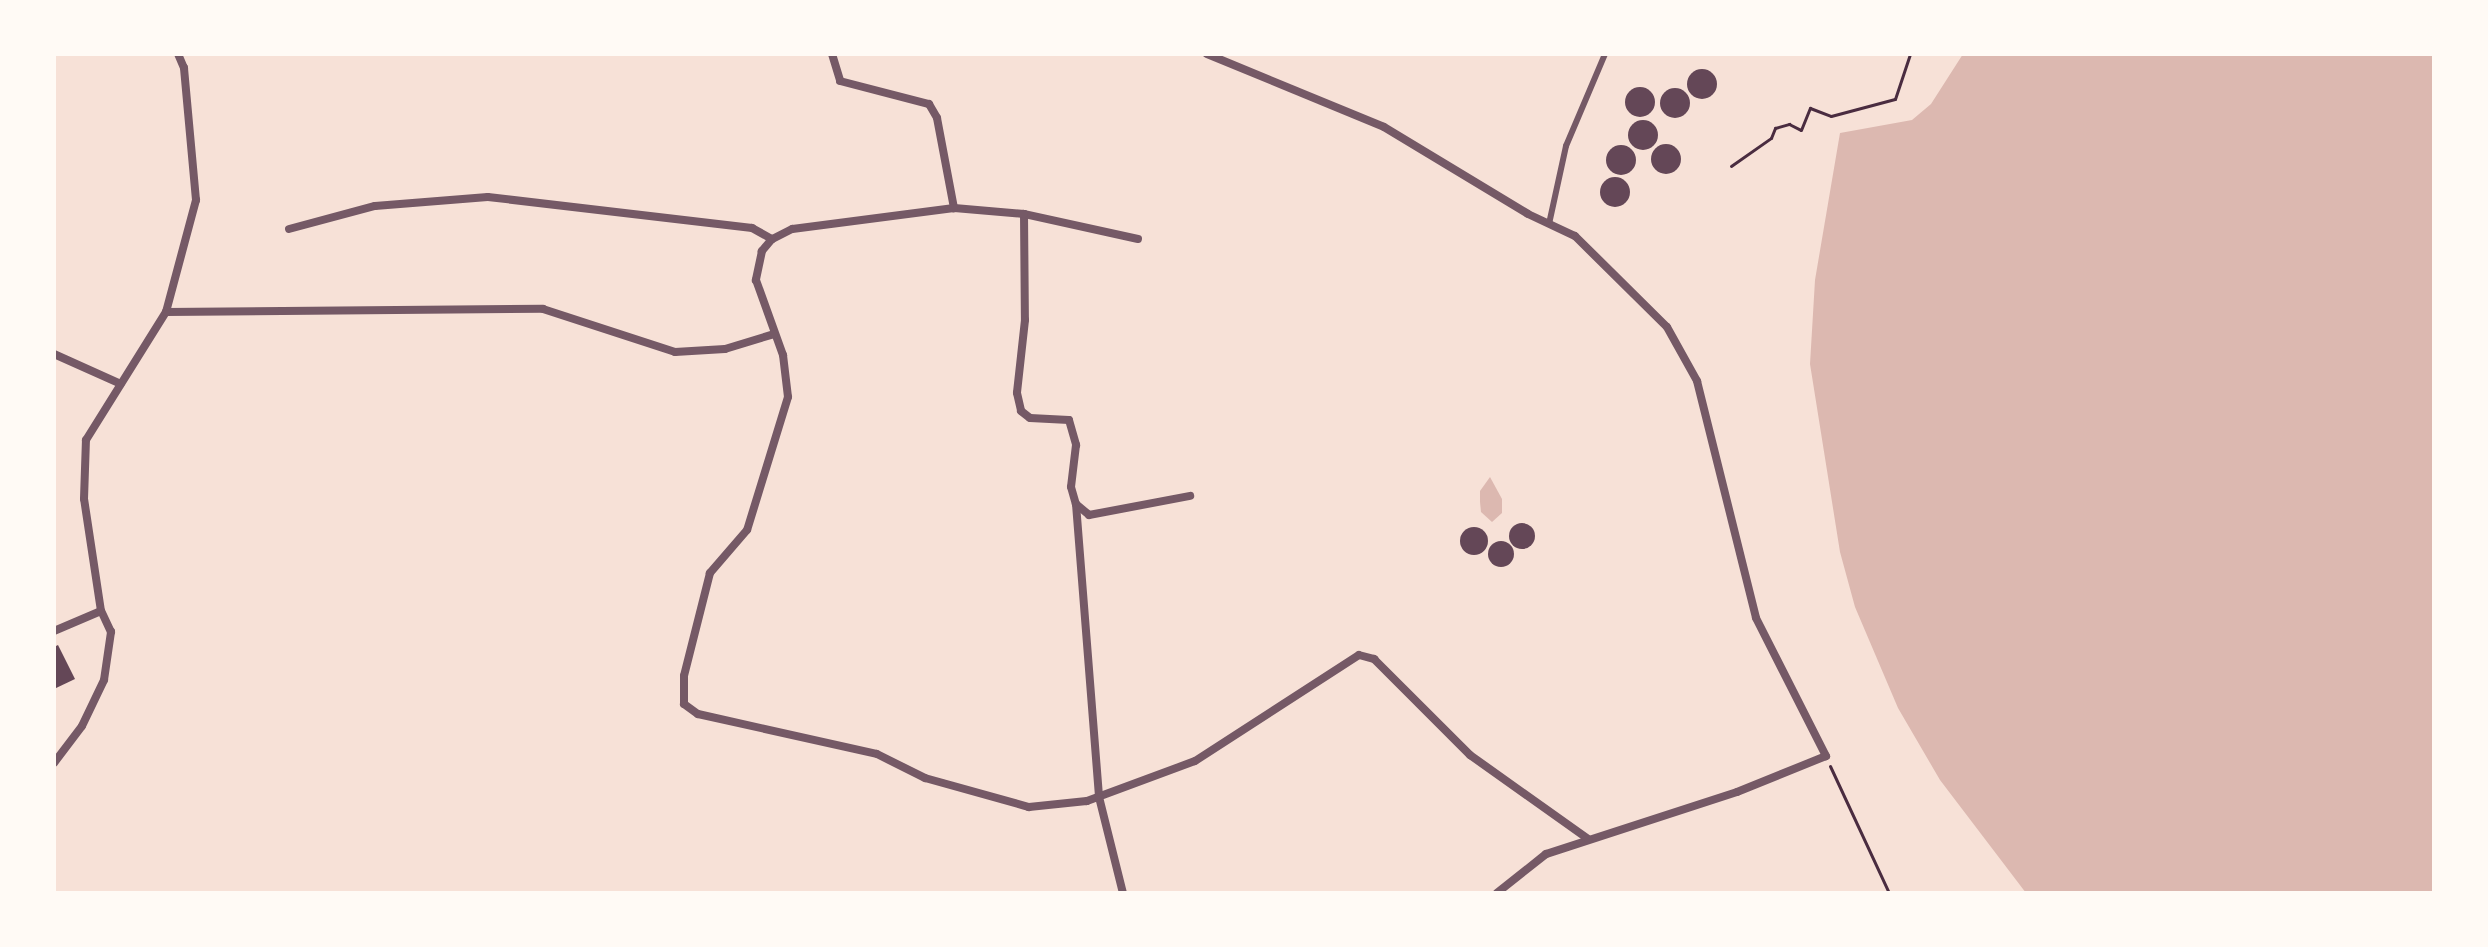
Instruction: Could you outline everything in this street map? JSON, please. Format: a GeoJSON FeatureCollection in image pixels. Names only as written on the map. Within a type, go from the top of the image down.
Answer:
{"type":"FeatureCollection","features":[{"type":"Feature","properties":{"kind":"street"},"geometry":{"type":"LineString","coordinates":[[54,763],[82,726],[104,680],[111,632],[101,611],[84,499],[86,440],[166,312],[196,200],[184,68],[178,54]]}},
{"type":"Feature","properties":{"kind":"street"},"geometry":{"type":"LineString","coordinates":[[832,54],[840,81],[929,104],[937,118],[954,208]]}},
{"type":"Feature","properties":{"kind":"street"},"geometry":{"type":"LineString","coordinates":[[1207,54],[1384,127],[1549,224],[1575,236],[1667,327],[1697,381],[1756,618],[1826,756],[1737,792],[1546,854],[1497,893]]}},
{"type":"Feature","properties":{"kind":"street"},"geometry":{"type":"LineString","coordinates":[[289,229],[375,206],[488,197],[752,228],[772,239]]}},
{"type":"Feature","properties":{"kind":"street"},"geometry":{"type":"LineString","coordinates":[[1138,239],[1024,214],[954,208],[806,227],[772,239],[762,251],[756,280],[788,375],[788,397],[747,530],[710,573],[684,676],[684,704],[698,714],[877,754],[925,778],[1029,807],[1099,797],[1195,761],[1359,655],[1374,659],[1470,755],[1588,839]]}},
{"type":"Feature","properties":{"kind":"street"},"geometry":{"type":"LineString","coordinates":[[1024,214],[1025,320],[1019,404],[1030,418],[1060,417],[1074,427],[1071,487],[1076,504],[1099,797],[1123,893]]}},
{"type":"Feature","properties":{"kind":"street"},"geometry":{"type":"LineString","coordinates":[[752,228],[762,251]]}},
{"type":"Feature","properties":{"kind":"street"},"geometry":{"type":"LineString","coordinates":[[166,312],[543,309],[675,352],[725,349],[774,334]]}},
{"type":"Feature","properties":{"kind":"street"},"geometry":{"type":"LineString","coordinates":[[54,354],[121,384]]}},
{"type":"Feature","properties":{"kind":"street"},"geometry":{"type":"LineString","coordinates":[[1076,504],[1089,515],[1190,496]]}},
{"type":"Feature","properties":{"kind":"street"},"geometry":{"type":"LineString","coordinates":[[54,631],[101,611]]}},
{"type":"Feature","properties":{"kind":"lane"},"geometry":{"type":"LineString","coordinates":[[1549,224],[1566,146],[1605,54]]}},
{"type":"Feature","properties":{"kind":"path"},"geometry":{"type":"LineString","coordinates":[[1731,166],[1771,138],[1775,128],[1789,124],[1801,130],[1810,108],[1831,116],[1895,99],[1910,54]]}},
{"type":"Feature","properties":{"kind":"path"},"geometry":{"type":"LineString","coordinates":[[1826,756],[1889,893]]}},
{"type":"Feature","properties":{"kind":"shaded area"},"geometry":{"type":"Polygon","coordinates":[[[1963,54],[2434,54],[2434,893],[2026,893],[1940,780],[1898,708],[1855,607],[1840,552],[1810,364],[1815,280],[1840,133],[1912,120],[1931,104],[1963,54]]]}},
{"type":"Feature","properties":{"kind":"shaded area"},"geometry":{"type":"Polygon","coordinates":[[[1490,477],[1502,499],[1502,513],[1492,522],[1481,512],[1480,502],[1480,491],[1490,477]]]}},
{"type":"Feature","properties":{"kind":"building"},"geometry":{"type":"Polygon","coordinates":[[[1702,69],[1713,73],[1717,84],[1713,95],[1702,99],[1691,95],[1687,84],[1691,73],[1702,69]]]}},
{"type":"Feature","properties":{"kind":"building"},"geometry":{"type":"Polygon","coordinates":[[[1640,87],[1651,91],[1655,102],[1651,113],[1640,117],[1629,113],[1625,102],[1629,91],[1640,87]]]}},
{"type":"Feature","properties":{"kind":"building"},"geometry":{"type":"Polygon","coordinates":[[[1675,88],[1686,92],[1690,103],[1686,114],[1675,118],[1664,114],[1660,103],[1664,92],[1675,88]]]}},
{"type":"Feature","properties":{"kind":"building"},"geometry":{"type":"Polygon","coordinates":[[[1643,120],[1654,124],[1658,135],[1654,146],[1643,150],[1632,146],[1628,135],[1632,124],[1643,120]]]}},
{"type":"Feature","properties":{"kind":"building"},"geometry":{"type":"Polygon","coordinates":[[[1666,144],[1677,148],[1681,159],[1677,170],[1666,174],[1655,170],[1651,159],[1655,148],[1666,144]]]}},
{"type":"Feature","properties":{"kind":"building"},"geometry":{"type":"Polygon","coordinates":[[[1621,145],[1632,149],[1636,160],[1632,171],[1621,175],[1610,171],[1606,160],[1610,149],[1621,145]]]}},
{"type":"Feature","properties":{"kind":"building"},"geometry":{"type":"Polygon","coordinates":[[[1615,177],[1626,181],[1630,192],[1626,203],[1615,207],[1604,203],[1600,192],[1604,181],[1615,177]]]}},
{"type":"Feature","properties":{"kind":"building"},"geometry":{"type":"Polygon","coordinates":[[[1522,523],[1532,526],[1535,536],[1532,546],[1522,549],[1512,546],[1509,536],[1512,526],[1522,523]]]}},
{"type":"Feature","properties":{"kind":"building"},"geometry":{"type":"Polygon","coordinates":[[[1474,527],[1484,531],[1488,541],[1484,551],[1474,555],[1464,551],[1460,541],[1464,531],[1474,527]]]}},
{"type":"Feature","properties":{"kind":"building"},"geometry":{"type":"Polygon","coordinates":[[[1501,541],[1511,544],[1514,554],[1511,564],[1501,567],[1491,564],[1488,554],[1491,544],[1501,541]]]}},
{"type":"Feature","properties":{"kind":"building"},"geometry":{"type":"Polygon","coordinates":[[[58,645],[75,679],[54,689],[54,647],[58,645]]]}}]}
